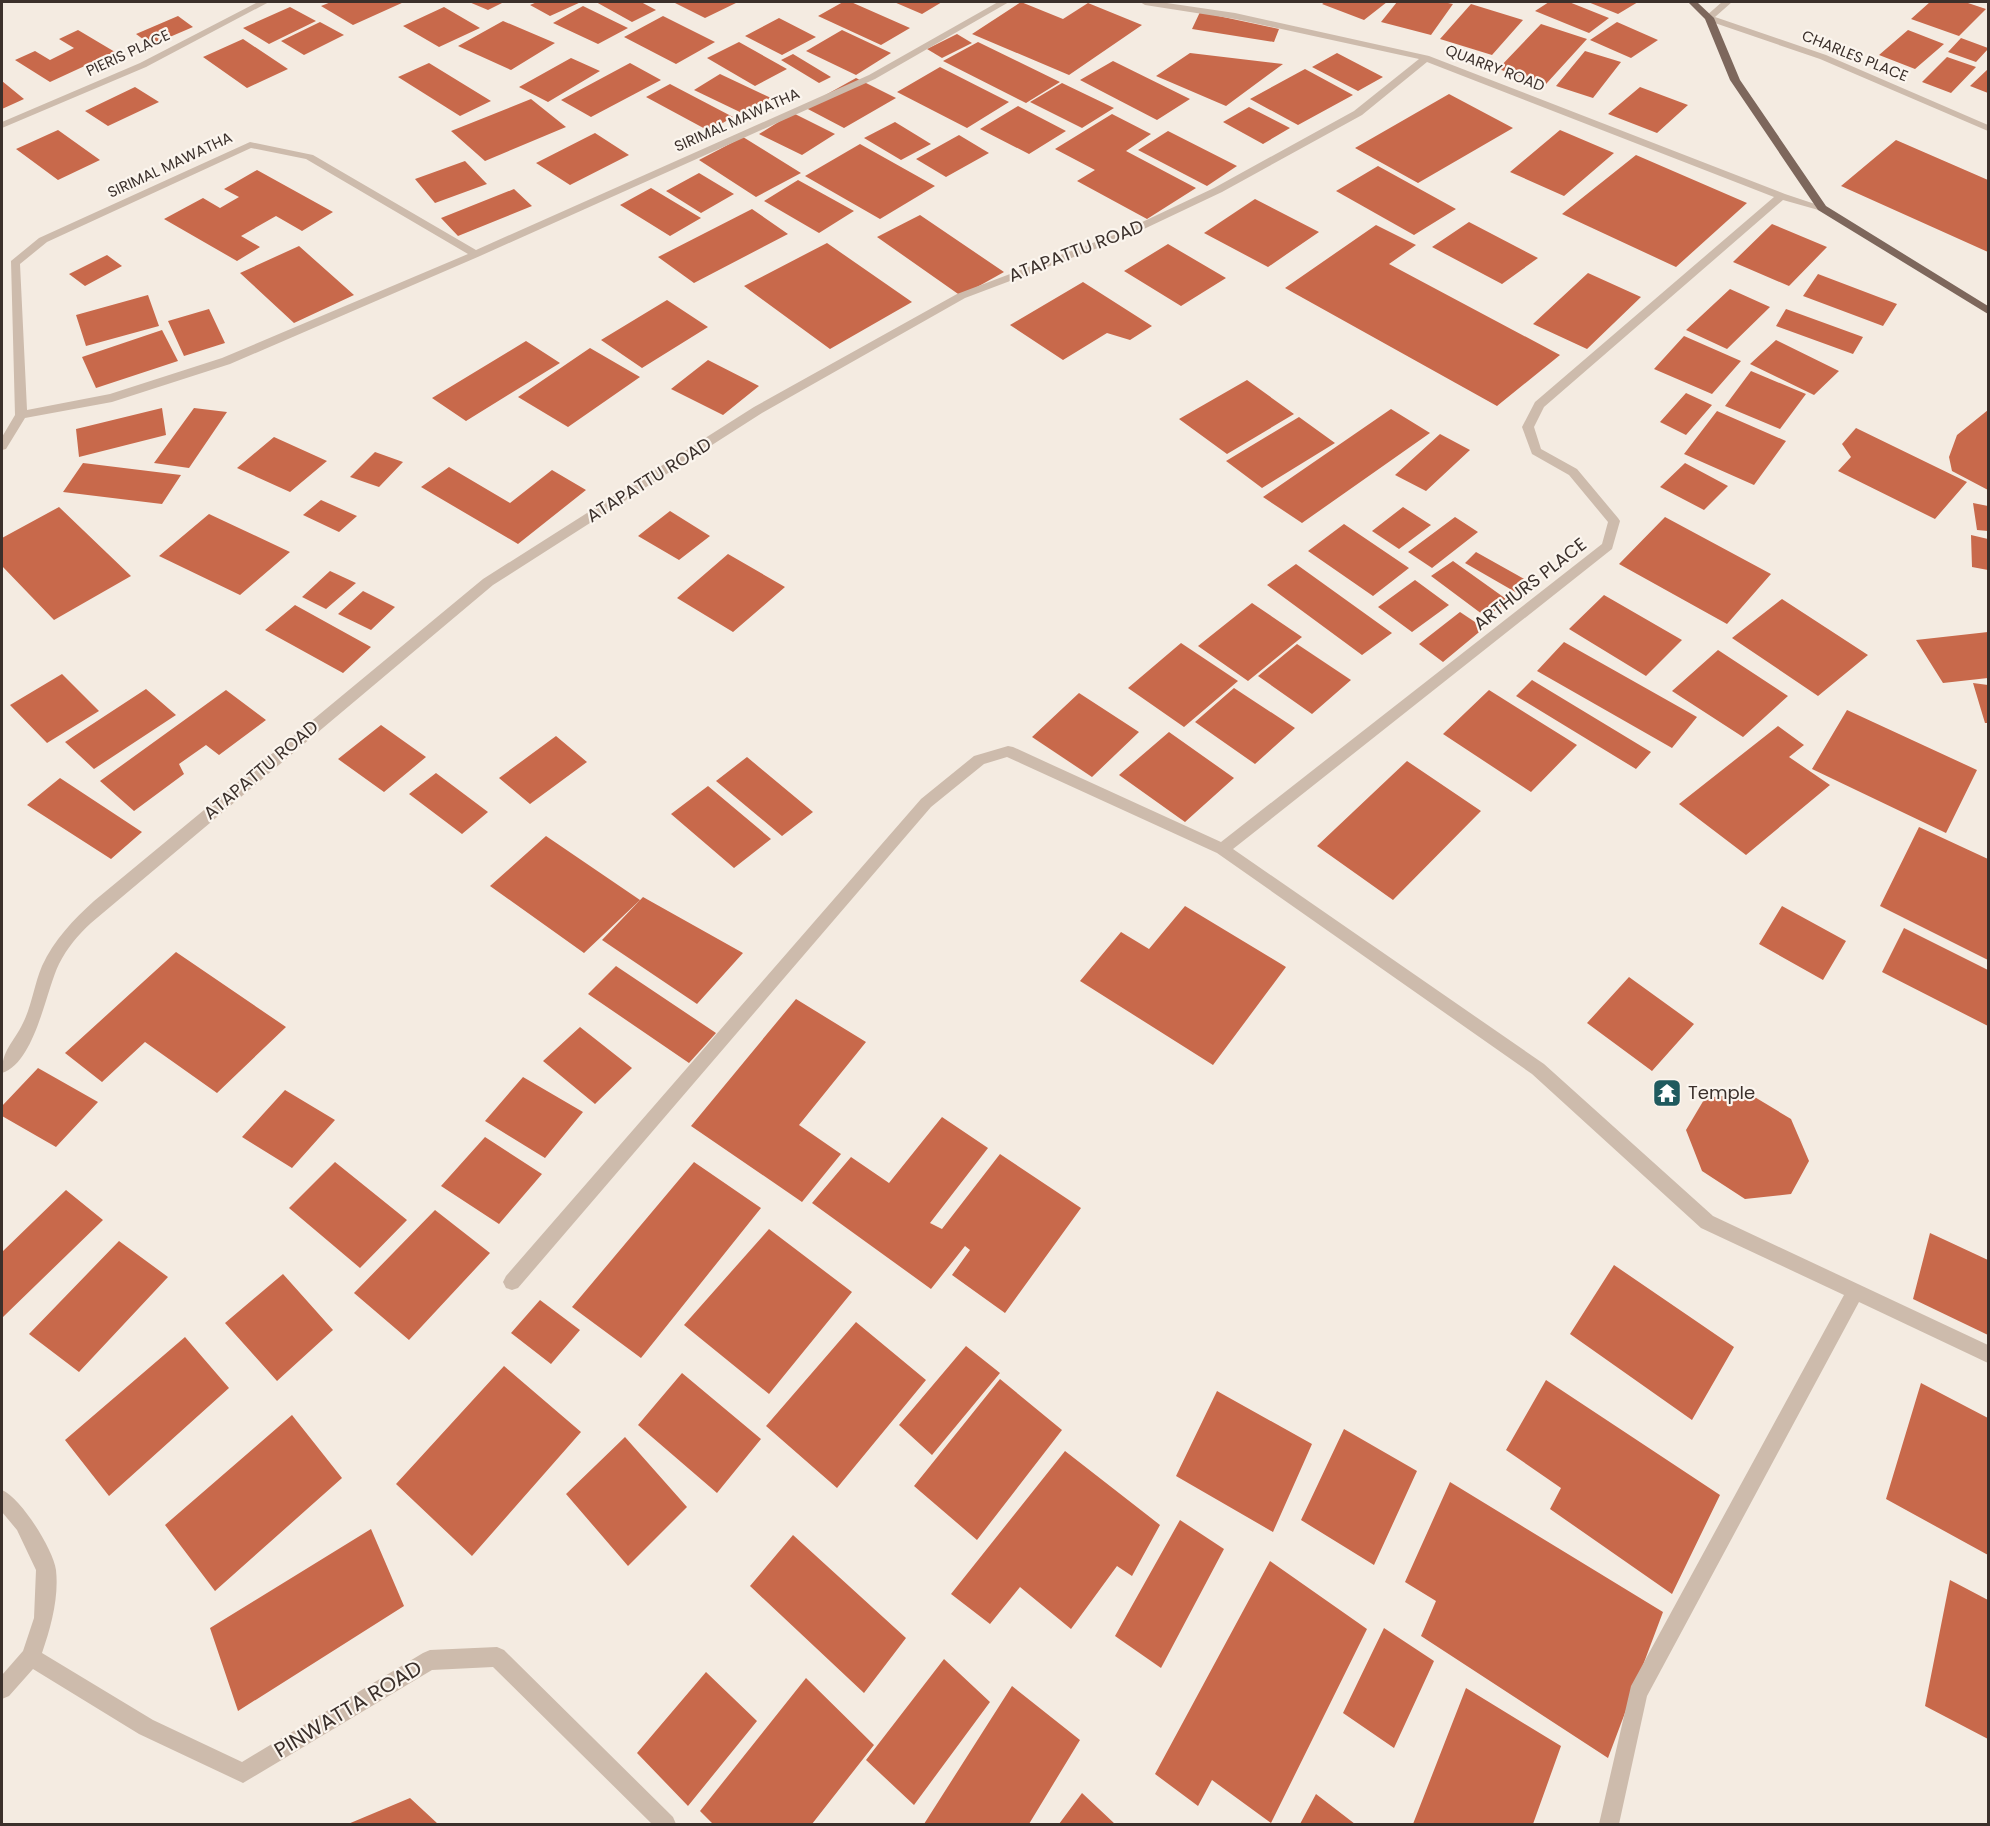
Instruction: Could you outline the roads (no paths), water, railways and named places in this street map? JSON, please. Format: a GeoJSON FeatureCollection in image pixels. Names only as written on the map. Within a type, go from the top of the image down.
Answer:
{"type":"FeatureCollection","features":[{"type":"Feature","properties":{"kind":"main road"},"geometry":{"type":"LineString","coordinates":[[1692,2],[1708,18],[1735,80],[1822,208],[1989,311]]}},
{"type":"Feature","properties":{"kind":"street","name":"PIERIS PLACE"},"geometry":{"type":"LineString","coordinates":[[2,124],[143,65],[264,2]]}},
{"type":"Feature","properties":{"kind":"street","name":"SIRIMAL MAWATHA"},"geometry":{"type":"LineString","coordinates":[[476,254],[309,157],[250,145],[43,240],[15,263],[21,415],[112,398],[226,361],[476,254],[872,77],[1004,2]]}},
{"type":"Feature","properties":{"kind":"street","name":"QUARRY ROAD"},"geometry":{"type":"LineString","coordinates":[[1145,2],[1235,16],[1426,57],[1781,196],[1822,208]]}},
{"type":"Feature","properties":{"kind":"street"},"geometry":{"type":"LineString","coordinates":[[1708,18],[1727,2]]}},
{"type":"Feature","properties":{"kind":"street","name":"CHARLES PLACE"},"geometry":{"type":"LineString","coordinates":[[1708,18],[1823,57],[1989,128]]}},
{"type":"Feature","properties":{"kind":"street","name":"ATAPATTU ROAD"},"geometry":{"type":"LineString","coordinates":[[2,1066],[8,1061],[26,1032],[40,999],[50,965],[64,939],[99,905],[488,582],[758,410],[961,296],[1123,235],[1218,190],[1358,113],[1426,57]]}},
{"type":"Feature","properties":{"kind":"street","name":"ARTHURS PLACE"},"geometry":{"type":"LineString","coordinates":[[1222,849],[1608,546],[1614,521],[1573,472],[1536,451],[1528,427],[1539,405],[1781,196]]}},
{"type":"Feature","properties":{"kind":"street"},"geometry":{"type":"LineString","coordinates":[[2,446],[21,415]]}},
{"type":"Feature","properties":{"kind":"street"},"geometry":{"type":"LineString","coordinates":[[512,1282],[926,803],[979,760],[1008,751],[1222,849],[1538,1069],[1707,1222],[1989,1354]]}},
{"type":"Feature","properties":{"kind":"street"},"geometry":{"type":"LineString","coordinates":[[1609,1824],[1638,1693],[1855,1293]]}},
{"type":"Feature","properties":{"kind":"street"},"geometry":{"type":"LineString","coordinates":[[2,1498],[24,1523],[46,1569],[44,1617],[31,1657],[2,1689]]}},
{"type":"Feature","properties":{"kind":"street","name":"PINWATTA ROAD"},"geometry":{"type":"LineString","coordinates":[[31,1657],[146,1727],[243,1773],[430,1660],[497,1657],[666,1824]]}},
{"type":"Feature","properties":{"kind":"place","name":"Temple"},"geometry":{"type":"Point","coordinates":[1667,1093]}}]}
